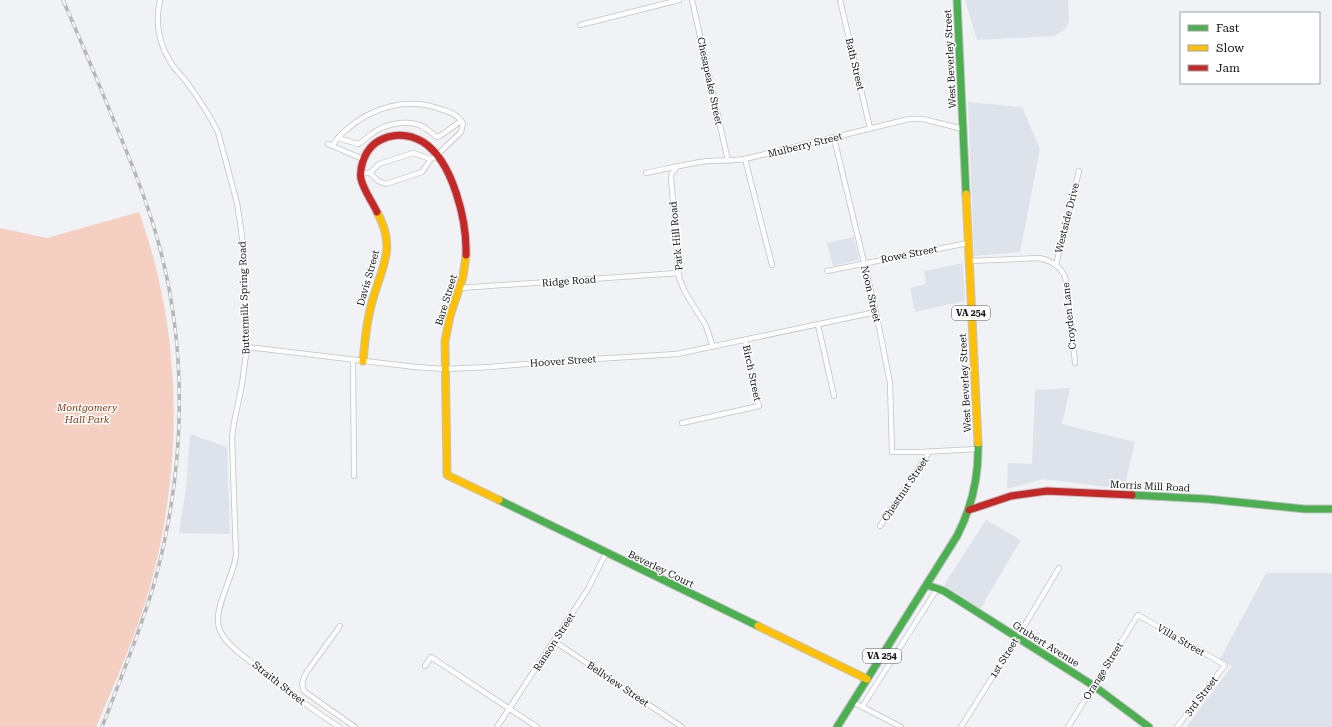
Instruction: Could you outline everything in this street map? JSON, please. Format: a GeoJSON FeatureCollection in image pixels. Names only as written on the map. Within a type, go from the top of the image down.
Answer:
{"type":"FeatureCollection","features":[{"type":"Feature","properties":{"kind":"street","name":"Buttermilk Spring Road"},"geometry":{"type":"LineString","coordinates":[[160,0],[158,24],[160,37],[165,52],[213,121],[218,132],[236,203],[242,235],[247,347],[232,438],[236,556],[219,610],[218,624],[222,634]]}},
{"type":"Feature","properties":{"kind":"street"},"geometry":{"type":"LineString","coordinates":[[580,25],[679,0]]}},
{"type":"Feature","properties":{"kind":"street","name":"Chesapeake Street"},"geometry":{"type":"LineString","coordinates":[[692,0],[728,161]]}},
{"type":"Feature","properties":{"kind":"street","name":"Bath Street"},"geometry":{"type":"LineString","coordinates":[[840,0],[870,128]]}},
{"type":"Feature","properties":{"kind":"street","name":"West Beverley Street"},"geometry":{"type":"LineString","coordinates":[[836,727],[957,536],[969,510],[976,475],[978,449],[957,0]]}},
{"type":"Feature","properties":{"kind":"street"},"geometry":{"type":"LineString","coordinates":[[361,173],[370,173],[378,181],[386,184],[422,172],[435,156],[461,132],[463,128],[461,121],[456,115],[420,104],[399,104],[382,108],[361,118],[344,131],[330,145],[364,159]]}},
{"type":"Feature","properties":{"kind":"street","name":"Mulberry Street"},"geometry":{"type":"LineString","coordinates":[[646,174],[684,164],[745,159],[915,118],[963,129]]}},
{"type":"Feature","properties":{"kind":"street"},"geometry":{"type":"LineString","coordinates":[[338,138],[358,144],[382,128],[394,124],[404,123],[423,126],[437,137],[461,121]]}},
{"type":"Feature","properties":{"kind":"street","name":"Bare Street"},"geometry":{"type":"LineString","coordinates":[[364,159],[369,149],[379,140],[388,136],[401,134],[413,136],[430,147],[453,185],[460,206],[465,232],[466,259],[464,276],[448,321],[445,341],[447,475]]}},
{"type":"Feature","properties":{"kind":"street","name":"Noon Street"},"geometry":{"type":"LineString","coordinates":[[834,138],[876,312],[890,383],[892,452],[929,452]]}},
{"type":"Feature","properties":{"kind":"street"},"geometry":{"type":"LineString","coordinates":[[370,173],[379,164],[413,153],[435,156]]}},
{"type":"Feature","properties":{"kind":"street","name":"Davis Street"},"geometry":{"type":"LineString","coordinates":[[364,159],[361,173],[364,189],[381,219],[386,236],[388,251],[386,262],[377,283],[368,315],[364,361]]}},
{"type":"Feature","properties":{"kind":"street"},"geometry":{"type":"LineString","coordinates":[[745,159],[772,265]]}},
{"type":"Feature","properties":{"kind":"street","name":"Park Hill Road"},"geometry":{"type":"LineString","coordinates":[[677,167],[672,173],[671,177],[678,273],[684,290],[702,320],[713,346]]}},
{"type":"Feature","properties":{"kind":"street","name":"Westside Drive"},"geometry":{"type":"LineString","coordinates":[[1056,265],[1079,171]]}},
{"type":"Feature","properties":{"kind":"street","name":"Rowe Street"},"geometry":{"type":"LineString","coordinates":[[827,270],[968,243]]}},
{"type":"Feature","properties":{"kind":"street"},"geometry":{"type":"LineString","coordinates":[[969,261],[1039,258],[1046,259],[1056,265]]}},
{"type":"Feature","properties":{"kind":"street","name":"Croyden Lane"},"geometry":{"type":"LineString","coordinates":[[1056,265],[1063,273],[1067,281],[1075,363]]}},
{"type":"Feature","properties":{"kind":"street","name":"Ridge Road"},"geometry":{"type":"LineString","coordinates":[[460,288],[678,273]]}},
{"type":"Feature","properties":{"kind":"street","name":"Hoover Street"},"geometry":{"type":"LineString","coordinates":[[247,347],[414,367],[445,369],[670,355],[876,312]]}},
{"type":"Feature","properties":{"kind":"street"},"geometry":{"type":"LineString","coordinates":[[818,325],[834,396]]}},
{"type":"Feature","properties":{"kind":"street","name":"Birch Street"},"geometry":{"type":"LineString","coordinates":[[682,423],[759,406],[745,340]]}},
{"type":"Feature","properties":{"kind":"street"},"geometry":{"type":"LineString","coordinates":[[353,360],[354,476]]}},
{"type":"Feature","properties":{"kind":"street"},"geometry":{"type":"LineString","coordinates":[[929,452],[978,449]]}},
{"type":"Feature","properties":{"kind":"street","name":"Chestnut Street"},"geometry":{"type":"LineString","coordinates":[[880,526],[929,452]]}},
{"type":"Feature","properties":{"kind":"street","name":"Beverley Court"},"geometry":{"type":"LineString","coordinates":[[447,475],[867,680]]}},
{"type":"Feature","properties":{"kind":"street","name":"Morris Mill Road"},"geometry":{"type":"LineString","coordinates":[[969,510],[1011,496],[1047,491],[1207,499],[1305,509],[1332,509]]}},
{"type":"Feature","properties":{"kind":"street","name":"Ranson Street"},"geometry":{"type":"LineString","coordinates":[[496,727],[588,589],[606,553]]}},
{"type":"Feature","properties":{"kind":"street","name":"1st Street"},"geometry":{"type":"LineString","coordinates":[[961,727],[1059,568]]}},
{"type":"Feature","properties":{"kind":"street","name":"Grubert Avenue"},"geometry":{"type":"LineString","coordinates":[[927,585],[944,591],[1094,686],[1149,727]]}},
{"type":"Feature","properties":{"kind":"street"},"geometry":{"type":"LineString","coordinates":[[862,707],[937,589]]}},
{"type":"Feature","properties":{"kind":"street","name":"Villa Street"},"geometry":{"type":"LineString","coordinates":[[1138,615],[1224,665]]}},
{"type":"Feature","properties":{"kind":"street","name":"Orange Street"},"geometry":{"type":"LineString","coordinates":[[1068,727],[1138,615]]}},
{"type":"Feature","properties":{"kind":"street"},"geometry":{"type":"LineString","coordinates":[[340,626],[306,673],[302,686],[305,692],[355,727]]}},
{"type":"Feature","properties":{"kind":"street","name":"Straith Street"},"geometry":{"type":"LineString","coordinates":[[222,634],[234,648],[285,690],[339,727]]}},
{"type":"Feature","properties":{"kind":"street","name":"Bellview Street"},"geometry":{"type":"LineString","coordinates":[[554,641],[682,727]]}},
{"type":"Feature","properties":{"kind":"street"},"geometry":{"type":"LineString","coordinates":[[425,666],[431,658],[537,727]]}},
{"type":"Feature","properties":{"kind":"street","name":"3rd Street"},"geometry":{"type":"LineString","coordinates":[[1177,727],[1224,665]]}},
{"type":"Feature","properties":{"kind":"street"},"geometry":{"type":"LineString","coordinates":[[853,702],[901,727]]}},
{"type":"Feature","properties":{"kind":"shaded area"},"geometry":{"type":"Polygon","coordinates":[[[965,0],[1068,0],[1069,21],[1064,30],[1054,36],[977,40],[965,0]]]}},
{"type":"Feature","properties":{"kind":"shaded area"},"geometry":{"type":"Polygon","coordinates":[[[968,102],[1022,107],[1040,149],[1020,252],[974,256],[968,102]]]}},
{"type":"Feature","properties":{"kind":"shaded area"},"geometry":{"type":"Polygon","coordinates":[[[854,237],[859,260],[833,266],[827,243],[854,237]]]}},
{"type":"Feature","properties":{"kind":"shaded area"},"geometry":{"type":"Polygon","coordinates":[[[963,263],[965,301],[915,312],[910,288],[926,284],[924,271],[963,263]]]}},
{"type":"Feature","properties":{"kind":"shaded area"},"geometry":{"type":"Polygon","coordinates":[[[1070,388],[1062,424],[1135,442],[1124,489],[1043,479],[1007,489],[1008,463],[1032,464],[1035,390],[1070,388]]]}},
{"type":"Feature","properties":{"kind":"shaded area"},"geometry":{"type":"Polygon","coordinates":[[[190,434],[227,447],[230,534],[179,533],[186,488],[190,434]]]}},
{"type":"Feature","properties":{"kind":"shaded area"},"geometry":{"type":"Polygon","coordinates":[[[986,520],[1021,540],[980,609],[944,585],[986,520]]]}},
{"type":"Feature","properties":{"kind":"shaded area"},"geometry":{"type":"Polygon","coordinates":[[[1266,573],[1332,573],[1332,727],[1186,727],[1232,666],[1220,659],[1266,573]]]}},
{"type":"Feature","properties":{"kind":"green space","name":"Montgomery Hall Park"},"geometry":{"type":"Polygon","coordinates":[[[139,212],[153,257],[164,303],[174,396],[173,443],[169,490],[162,537],[151,583],[133,638],[96,727],[0,727],[0,228],[47,238],[139,212]]]}},
{"type":"Feature","properties":{"kind":"railway"},"geometry":{"type":"LineString","coordinates":[[63,0],[143,193],[158,241],[168,283],[175,326],[179,369],[177,456],[172,499],[164,542],[154,584],[130,656],[102,727]]}},
{"type":"Feature","properties":{"kind":"traffic: fast"},"geometry":{"type":"LineString","coordinates":[[957,0],[966,194]]}},
{"type":"Feature","properties":{"kind":"traffic: fast"},"geometry":{"type":"LineString","coordinates":[[837,727],[957,536],[967,514],[974,491],[978,443]]}},
{"type":"Feature","properties":{"kind":"traffic: fast"},"geometry":{"type":"LineString","coordinates":[[1132,495],[1207,499],[1305,509],[1332,509]]}},
{"type":"Feature","properties":{"kind":"traffic: fast"},"geometry":{"type":"LineString","coordinates":[[499,500],[758,626]]}},
{"type":"Feature","properties":{"kind":"traffic: fast"},"geometry":{"type":"LineString","coordinates":[[927,585],[944,591],[1094,686],[1149,727]]}},
{"type":"Feature","properties":{"kind":"traffic: slow"},"geometry":{"type":"LineString","coordinates":[[966,194],[978,443]]}},
{"type":"Feature","properties":{"kind":"traffic: slow"},"geometry":{"type":"LineString","coordinates":[[363,361],[369,313],[387,249],[383,225],[377,212]]}},
{"type":"Feature","properties":{"kind":"traffic: slow"},"geometry":{"type":"LineString","coordinates":[[466,255],[463,277],[450,316],[445,341],[447,475],[499,500]]}},
{"type":"Feature","properties":{"kind":"traffic: slow"},"geometry":{"type":"LineString","coordinates":[[758,626],[867,679]]}},
{"type":"Feature","properties":{"kind":"traffic: jam"},"geometry":{"type":"LineString","coordinates":[[377,212],[361,179],[363,161],[367,152],[380,140],[397,135],[414,138],[423,142],[434,151],[443,163],[450,177],[461,209],[466,241],[466,255]]}},
{"type":"Feature","properties":{"kind":"traffic: jam"},"geometry":{"type":"LineString","coordinates":[[969,510],[1011,496],[1047,491],[1132,495]]}}]}
